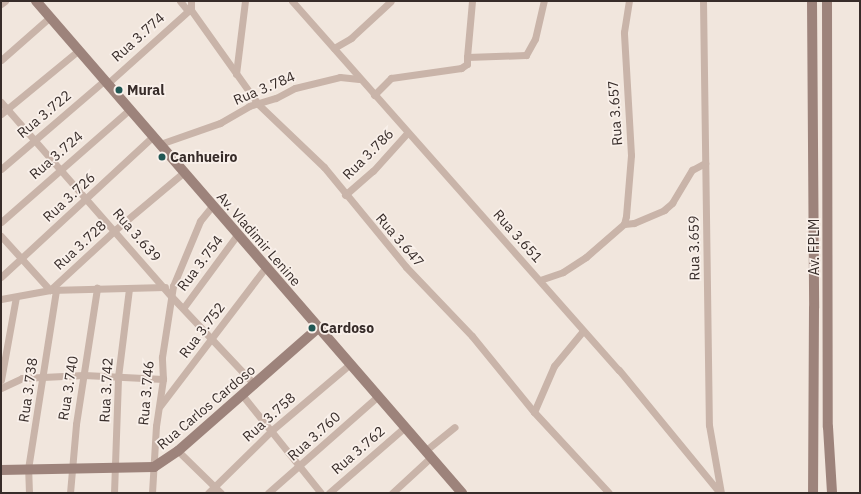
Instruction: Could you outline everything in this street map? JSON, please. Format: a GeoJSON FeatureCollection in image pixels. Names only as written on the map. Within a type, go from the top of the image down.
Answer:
{"type":"FeatureCollection","features":[{"type":"Feature","properties":{"kind":"main road","name":"Av. Vladimir Lenine"},"geometry":{"type":"LineString","coordinates":[[36,1],[265,268],[462,493]]}},
{"type":"Feature","properties":{"kind":"main road","name":"Av. FPLM"},"geometry":{"type":"LineString","coordinates":[[812,1],[814,341],[812,493]]}},
{"type":"Feature","properties":{"kind":"main road","name":"Av. FPLM"},"geometry":{"type":"LineString","coordinates":[[827,1],[828,427],[832,493]]}},
{"type":"Feature","properties":{"kind":"main road","name":"Rua Carlos Cardoso"},"geometry":{"type":"LineString","coordinates":[[1,470],[71,470],[154,467],[178,451],[243,396],[318,328]]}},
{"type":"Feature","properties":{"kind":"main road"},"geometry":{"type":"LineString","coordinates":[[814,341],[828,341]]}},
{"type":"Feature","properties":{"kind":"street"},"geometry":{"type":"LineString","coordinates":[[1,4],[5,1]]}},
{"type":"Feature","properties":{"kind":"street","name":"Rua 3.647"},"geometry":{"type":"LineString","coordinates":[[180,1],[258,104],[294,135],[324,167],[345,195],[406,267],[472,336],[534,412],[608,493]]}},
{"type":"Feature","properties":{"kind":"street"},"geometry":{"type":"LineString","coordinates":[[189,11],[191,1]]}},
{"type":"Feature","properties":{"kind":"street"},"geometry":{"type":"LineString","coordinates":[[236,74],[245,1]]}},
{"type":"Feature","properties":{"kind":"street","name":"Rua 3.651"},"geometry":{"type":"LineString","coordinates":[[292,1],[334,48],[359,79],[540,280],[583,332],[619,370],[721,493]]}},
{"type":"Feature","properties":{"kind":"street"},"geometry":{"type":"LineString","coordinates":[[334,48],[351,38],[391,1]]}},
{"type":"Feature","properties":{"kind":"street"},"geometry":{"type":"LineString","coordinates":[[374,95],[391,78],[461,68],[467,64],[472,1]]}},
{"type":"Feature","properties":{"kind":"street"},"geometry":{"type":"LineString","coordinates":[[467,57],[526,55],[535,38],[544,1]]}},
{"type":"Feature","properties":{"kind":"street","name":"Rua 3.657"},"geometry":{"type":"LineString","coordinates":[[624,224],[631,171],[624,32],[629,1]]}},
{"type":"Feature","properties":{"kind":"street","name":"Rua 3.659"},"geometry":{"type":"LineString","coordinates":[[703,1],[708,425],[721,493]]}},
{"type":"Feature","properties":{"kind":"street","name":"Rua 3.774"},"geometry":{"type":"LineString","coordinates":[[106,82],[189,11]]}},
{"type":"Feature","properties":{"kind":"street"},"geometry":{"type":"LineString","coordinates":[[1,60],[50,17]]}},
{"type":"Feature","properties":{"kind":"street"},"geometry":{"type":"LineString","coordinates":[[1,114],[79,50]]}},
{"type":"Feature","properties":{"kind":"street","name":"Rua 3.784"},"geometry":{"type":"LineString","coordinates":[[160,144],[220,123],[249,106],[317,82],[340,77],[359,79]]}},
{"type":"Feature","properties":{"kind":"street","name":"Rua 3.722"},"geometry":{"type":"LineString","coordinates":[[1,168],[33,139],[106,82]]}},
{"type":"Feature","properties":{"kind":"street","name":"Rua 3.639"},"geometry":{"type":"LineString","coordinates":[[1,102],[165,287],[171,296],[184,307],[255,385]]}},
{"type":"Feature","properties":{"kind":"street","name":"Rua 3.724"},"geometry":{"type":"LineString","coordinates":[[1,222],[130,109]]}},
{"type":"Feature","properties":{"kind":"street","name":"Rua 3.786"},"geometry":{"type":"LineString","coordinates":[[345,195],[373,171],[408,132]]}},
{"type":"Feature","properties":{"kind":"street","name":"Rua 3.726"},"geometry":{"type":"LineString","coordinates":[[1,277],[153,136]]}},
{"type":"Feature","properties":{"kind":"street"},"geometry":{"type":"LineString","coordinates":[[540,280],[572,268],[624,224],[634,223],[664,210],[672,203],[692,170],[705,163]]}},
{"type":"Feature","properties":{"kind":"street","name":"Rua 3.728"},"geometry":{"type":"LineString","coordinates":[[53,290],[115,230],[183,173]]}},
{"type":"Feature","properties":{"kind":"street","name":"Rua 3.746"},"geometry":{"type":"LineString","coordinates":[[152,493],[159,407],[163,379],[162,354],[171,296],[175,280],[200,221],[212,206]]}},
{"type":"Feature","properties":{"kind":"street","name":"Rua 3.754"},"geometry":{"type":"LineString","coordinates":[[184,307],[237,235]]}},
{"type":"Feature","properties":{"kind":"street"},"geometry":{"type":"LineString","coordinates":[[1,236],[21,259],[53,290]]}},
{"type":"Feature","properties":{"kind":"street","name":"Rua 3.752"},"geometry":{"type":"LineString","coordinates":[[159,407],[265,268]]}},
{"type":"Feature","properties":{"kind":"street"},"geometry":{"type":"LineString","coordinates":[[1,299],[16,298],[53,290],[165,287]]}},
{"type":"Feature","properties":{"kind":"street","name":"Rua 3.740"},"geometry":{"type":"LineString","coordinates":[[70,493],[71,470],[97,288]]}},
{"type":"Feature","properties":{"kind":"street","name":"Rua 3.742"},"geometry":{"type":"LineString","coordinates":[[114,493],[118,377],[129,289]]}},
{"type":"Feature","properties":{"kind":"street","name":"Rua 3.738"},"geometry":{"type":"LineString","coordinates":[[29,493],[28,469],[43,378],[53,290]]}},
{"type":"Feature","properties":{"kind":"street"},"geometry":{"type":"LineString","coordinates":[[1,380],[16,298]]}},
{"type":"Feature","properties":{"kind":"street"},"geometry":{"type":"LineString","coordinates":[[534,412],[554,366],[583,332]]}},
{"type":"Feature","properties":{"kind":"street","name":"Rua 3.758"},"geometry":{"type":"LineString","coordinates":[[208,493],[271,431],[350,364]]}},
{"type":"Feature","properties":{"kind":"street"},"geometry":{"type":"LineString","coordinates":[[1,388],[22,378],[84,375],[118,377],[122,375],[163,379]]}},
{"type":"Feature","properties":{"kind":"street"},"geometry":{"type":"LineString","coordinates":[[243,396],[321,493]]}},
{"type":"Feature","properties":{"kind":"street","name":"Rua 3.760"},"geometry":{"type":"LineString","coordinates":[[268,493],[377,397]]}},
{"type":"Feature","properties":{"kind":"street","name":"Rua 3.762"},"geometry":{"type":"LineString","coordinates":[[329,493],[404,427]]}},
{"type":"Feature","properties":{"kind":"street"},"geometry":{"type":"LineString","coordinates":[[392,493],[454,427]]}},
{"type":"Feature","properties":{"kind":"street"},"geometry":{"type":"LineString","coordinates":[[178,451],[221,493]]}},
{"type":"Feature","properties":{"kind":"place","name":"Mural"},"geometry":{"type":"Point","coordinates":[119,90]}},
{"type":"Feature","properties":{"kind":"place","name":"Canhueiro"},"geometry":{"type":"Point","coordinates":[162,157]}},
{"type":"Feature","properties":{"kind":"place","name":"Cardoso"},"geometry":{"type":"Point","coordinates":[312,328]}}]}
